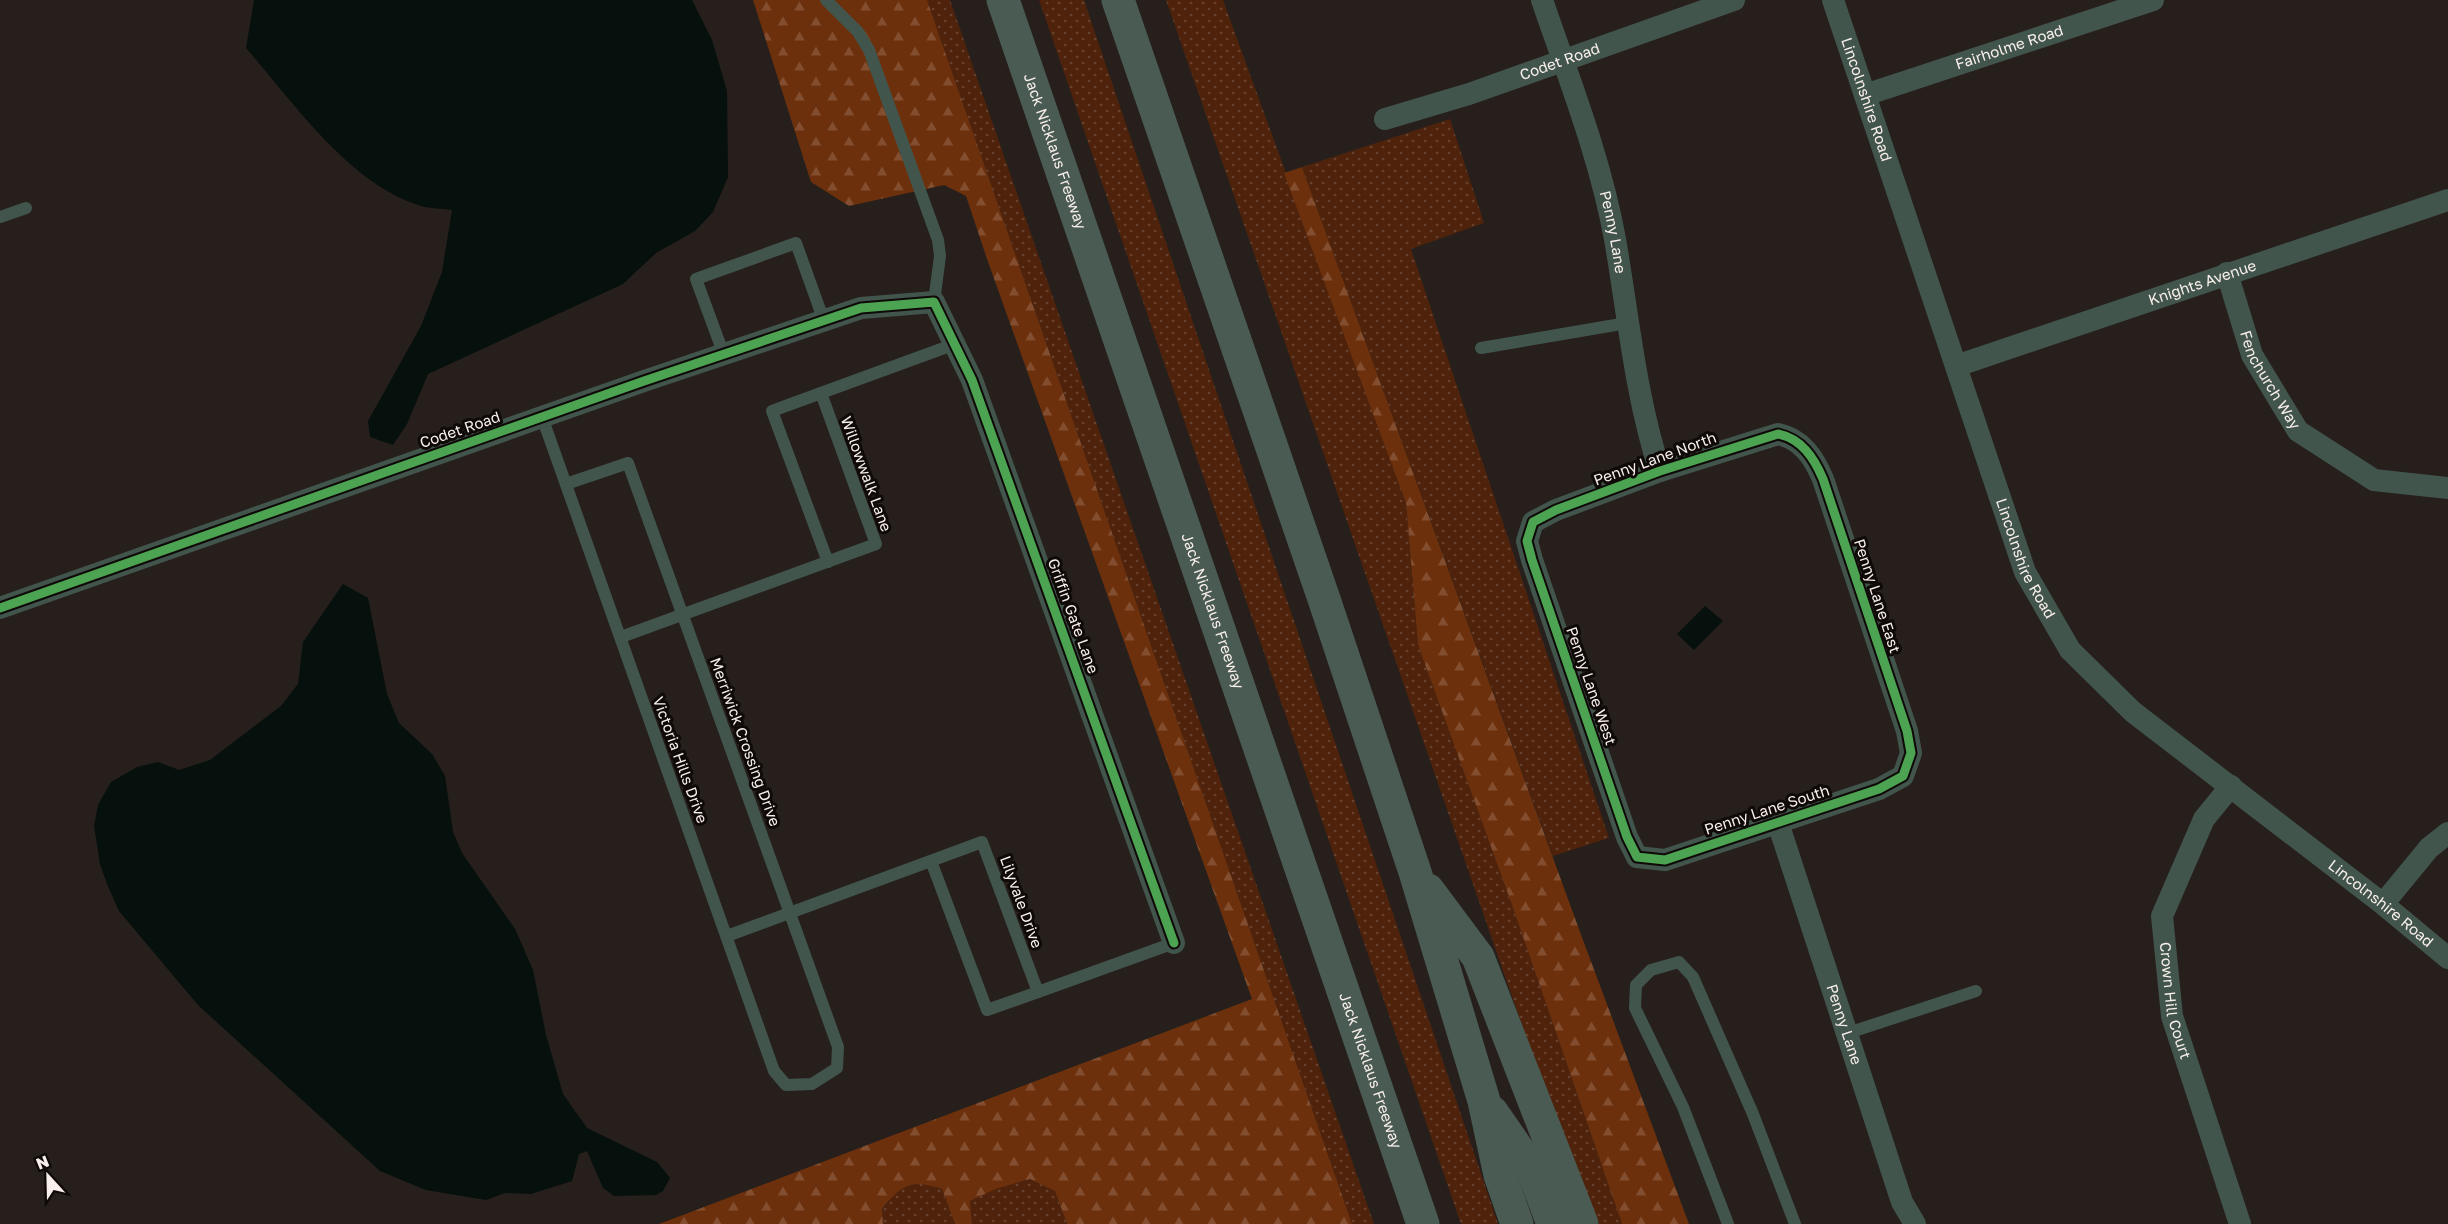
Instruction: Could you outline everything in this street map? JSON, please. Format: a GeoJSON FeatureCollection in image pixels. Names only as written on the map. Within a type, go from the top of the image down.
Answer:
{"type":"FeatureCollection","features":[{"type":"Feature","properties":{"kind":"highway","name":"Jack Nicklaus Freeway"},"geometry":{"type":"LineString","coordinates":[[1003,0],[1424,1224]]}},
{"type":"Feature","properties":{"kind":"highway"},"geometry":{"type":"LineString","coordinates":[[1118,0],[1316,577],[1414,872],[1484,1101],[1500,1175],[1516,1224]]}},
{"type":"Feature","properties":{"kind":"highway"},"geometry":{"type":"LineString","coordinates":[[1414,872],[1478,957],[1582,1224]]}},
{"type":"Feature","properties":{"kind":"highway"},"geometry":{"type":"LineString","coordinates":[[1484,1101],[1534,1173],[1553,1224]]}},
{"type":"Feature","properties":{"kind":"street","name":"Penny Lane"},"geometry":{"type":"LineString","coordinates":[[1542,0],[1599,170],[1615,239],[1627,323],[1660,471]]}},
{"type":"Feature","properties":{"kind":"street","name":"Codet Road"},"geometry":{"type":"LineString","coordinates":[[1385,119],[1734,0]]}},
{"type":"Feature","properties":{"kind":"street","name":"Lincolnshire Road"},"geometry":{"type":"LineString","coordinates":[[1833,0],[2025,572],[2070,650],[2133,712],[2384,904],[2448,958]]}},
{"type":"Feature","properties":{"kind":"street","name":"Fairholme Road"},"geometry":{"type":"LineString","coordinates":[[1865,95],[2153,0]]}},
{"type":"Feature","properties":{"kind":"street","name":"Knights Avenue"},"geometry":{"type":"LineString","coordinates":[[1956,366],[2448,200]]}},
{"type":"Feature","properties":{"kind":"street","name":"Fenchurch Way"},"geometry":{"type":"LineString","coordinates":[[2227,273],[2252,355],[2298,431],[2374,480],[2448,488]]}},
{"type":"Feature","properties":{"kind":"street","name":"Codet Road"},"geometry":{"type":"LineString","coordinates":[[0,608],[542,417],[824,321],[861,309],[934,302]]}},
{"type":"Feature","properties":{"kind":"street","name":"Griffin Gate Lane"},"geometry":{"type":"LineString","coordinates":[[934,302],[976,391],[1174,943]]}},
{"type":"Feature","properties":{"kind":"street","name":"Penny Lane North"},"geometry":{"type":"LineString","coordinates":[[1533,522],[1556,510],[1660,471],[1766,436],[1778,434],[1790,437]]}},
{"type":"Feature","properties":{"kind":"street","name":"Penny Lane East"},"geometry":{"type":"LineString","coordinates":[[1790,437],[1815,459],[1826,490],[1906,730],[1911,753],[1904,776]]}},
{"type":"Feature","properties":{"kind":"street","name":"Penny Lane West"},"geometry":{"type":"LineString","coordinates":[[1533,522],[1527,541],[1532,560],[1627,837],[1637,857]]}},
{"type":"Feature","properties":{"kind":"street","name":"Penny Lane South"},"geometry":{"type":"LineString","coordinates":[[1637,857],[1665,860],[1879,789],[1904,776]]}},
{"type":"Feature","properties":{"kind":"street","name":"Crown Hill Court"},"geometry":{"type":"LineString","coordinates":[[2231,786],[2204,819],[2162,916],[2172,1016],[2240,1224]]}},
{"type":"Feature","properties":{"kind":"street","name":"Penny Lane"},"geometry":{"type":"LineString","coordinates":[[1778,823],[1902,1202],[1915,1224]]}},
{"type":"Feature","properties":{"kind":"street"},"geometry":{"type":"LineString","coordinates":[[2384,904],[2429,848],[2448,833]]}},
{"type":"Feature","properties":{"kind":"lane"},"geometry":{"type":"LineString","coordinates":[[826,0],[858,32],[869,50],[929,214],[940,256],[934,302]]}},
{"type":"Feature","properties":{"kind":"lane"},"geometry":{"type":"LineString","coordinates":[[0,218],[26,208]]}},
{"type":"Feature","properties":{"kind":"lane"},"geometry":{"type":"LineString","coordinates":[[724,355],[696,279],[796,243],[824,321]]}},
{"type":"Feature","properties":{"kind":"lane"},"geometry":{"type":"LineString","coordinates":[[1481,348],[1627,323]]}},
{"type":"Feature","properties":{"kind":"lane"},"geometry":{"type":"LineString","coordinates":[[828,562],[772,411],[955,344]]}},
{"type":"Feature","properties":{"kind":"lane","name":"Willowwalk Lane"},"geometry":{"type":"LineString","coordinates":[[621,637],[876,544],[821,393]]}},
{"type":"Feature","properties":{"kind":"lane","name":"Victoria Hills Drive"},"geometry":{"type":"LineString","coordinates":[[542,417],[774,1071],[786,1085],[812,1084]]}},
{"type":"Feature","properties":{"kind":"lane","name":"Merriwick Crossing Drive"},"geometry":{"type":"LineString","coordinates":[[566,484],[628,463],[838,1047],[837,1068],[812,1084]]}},
{"type":"Feature","properties":{"kind":"lane","name":"Lilyvale Drive"},"geometry":{"type":"LineString","coordinates":[[727,936],[982,842],[1038,992]]}},
{"type":"Feature","properties":{"kind":"lane"},"geometry":{"type":"LineString","coordinates":[[931,861],[987,1010],[1174,943]]}},
{"type":"Feature","properties":{"kind":"lane"},"geometry":{"type":"LineString","coordinates":[[1728,1224],[1683,1107],[1635,1008],[1636,985],[1651,970],[1679,962],[1693,977],[1753,1114],[1795,1224]]}},
{"type":"Feature","properties":{"kind":"lane"},"geometry":{"type":"LineString","coordinates":[[1848,1033],[1976,990]]}},
{"type":"Feature","properties":{"kind":"shaded area"},"geometry":{"type":"Polygon","coordinates":[[[254,0],[692,0],[712,40],[727,91],[728,177],[713,212],[695,231],[656,253],[623,284],[428,374],[407,424],[393,445],[370,437],[368,421],[421,326],[442,272],[452,210],[425,207],[395,195],[370,180],[324,139],[246,48],[254,0]]]}},
{"type":"Feature","properties":{"kind":"shaded area"},"geometry":{"type":"Polygon","coordinates":[[[927,0],[950,0],[1374,1224],[1352,1224],[927,0]]]}},
{"type":"Feature","properties":{"kind":"shaded area"},"geometry":{"type":"Polygon","coordinates":[[[1039,0],[1084,0],[1498,1224],[1461,1224],[1039,0]]]}},
{"type":"Feature","properties":{"kind":"shaded area"},"geometry":{"type":"Polygon","coordinates":[[[1166,0],[1223,0],[1406,503],[1418,645],[1512,905],[1622,1224],[1591,1224],[1166,0]]]}},
{"type":"Feature","properties":{"kind":"shaded area"},"geometry":{"type":"Polygon","coordinates":[[[1450,119],[1484,223],[1411,249],[1609,838],[1553,856],[1302,167],[1450,119]]]}},
{"type":"Feature","properties":{"kind":"shaded area"},"geometry":{"type":"Polygon","coordinates":[[[343,584],[368,598],[387,694],[399,723],[432,754],[445,776],[453,832],[462,853],[515,929],[533,970],[546,1035],[563,1094],[587,1128],[657,1162],[670,1178],[663,1191],[656,1195],[614,1196],[603,1188],[587,1151],[579,1154],[572,1181],[531,1194],[505,1193],[486,1200],[426,1190],[380,1171],[198,1005],[119,911],[100,864],[94,826],[98,805],[111,782],[137,767],[158,762],[179,770],[210,760],[281,706],[298,684],[303,642],[343,584]]]}},
{"type":"Feature","properties":{"kind":"shaded area"},"geometry":{"type":"Polygon","coordinates":[[[1705,606],[1723,621],[1694,650],[1677,634],[1705,606]]]}},
{"type":"Feature","properties":{"kind":"shaded area"},"geometry":{"type":"Polygon","coordinates":[[[1030,1179],[1055,1191],[1067,1224],[972,1224],[970,1201],[996,1189],[1030,1179]]]}},
{"type":"Feature","properties":{"kind":"shaded area"},"geometry":{"type":"Polygon","coordinates":[[[924,1183],[942,1189],[955,1224],[883,1224],[882,1210],[899,1188],[924,1183]]]}},
{"type":"Feature","properties":{"kind":"green space"},"geometry":{"type":"Polygon","coordinates":[[[753,0],[927,0],[1352,1224],[1067,1224],[1055,1191],[1030,1179],[996,1189],[970,1201],[972,1224],[955,1224],[942,1189],[914,1185],[901,1189],[882,1209],[883,1224],[659,1224],[1252,999],[966,196],[944,185],[849,206],[811,182],[753,0]]]}},
{"type":"Feature","properties":{"kind":"green space"},"geometry":{"type":"Polygon","coordinates":[[[1302,167],[1580,932],[1689,1224],[1622,1224],[1512,905],[1418,645],[1406,503],[1284,173],[1302,167]]]}},
{"type":"Feature","properties":{"kind":"cycle path"},"geometry":{"type":"LineString","coordinates":[[0,608],[644,381],[861,308],[934,302],[972,380],[1174,943]]}},
{"type":"Feature","properties":{"kind":"cycle path"},"geometry":{"type":"LineString","coordinates":[[1778,434],[1794,440],[1806,450],[1823,479],[1907,731],[1911,753],[1903,776],[1879,789],[1665,860],[1637,857],[1627,837],[1532,560],[1527,541],[1533,522],[1556,510],[1660,471],[1778,434]]}}]}
